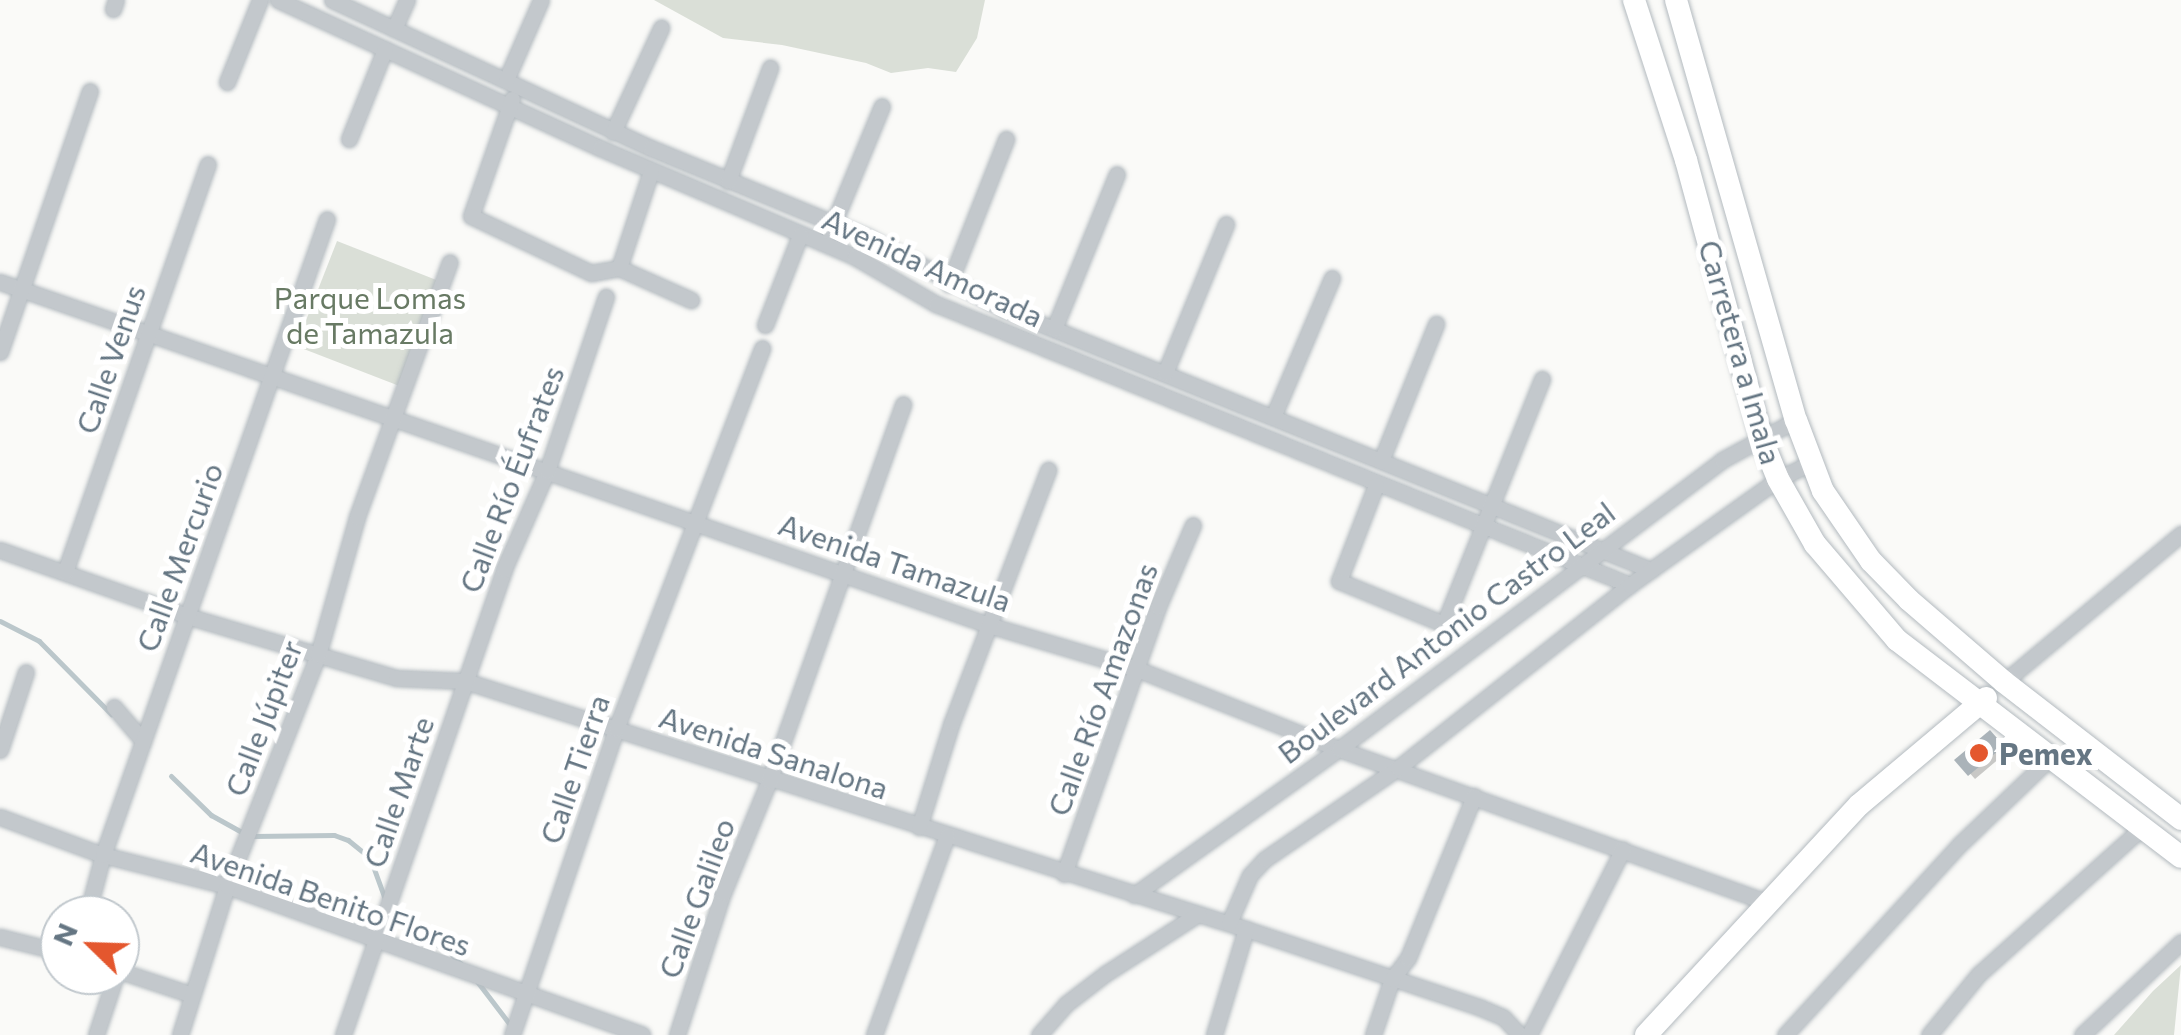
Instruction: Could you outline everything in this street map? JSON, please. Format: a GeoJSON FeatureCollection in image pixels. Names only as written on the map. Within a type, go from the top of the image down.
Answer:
{"type":"FeatureCollection","features":[{"type":"Feature","properties":{"kind":"main road","name":"Carretera a Imala"},"geometry":{"type":"LineString","coordinates":[[1634,0],[1728,308],[1761,437],[1778,478],[1815,544],[1854,595],[1897,640],[2048,759],[2181,856]]}},
{"type":"Feature","properties":{"kind":"main road","name":"Carretera a Imala"},"geometry":{"type":"LineString","coordinates":[[1679,8],[1796,420],[1824,491],[1870,561],[2004,682],[2181,819]]}},
{"type":"Feature","properties":{"kind":"main road"},"geometry":{"type":"LineString","coordinates":[[1646,1035],[1858,805],[2004,682]]}},
{"type":"Feature","properties":{"kind":"street"},"geometry":{"type":"LineString","coordinates":[[227,82],[260,0]]}},
{"type":"Feature","properties":{"kind":"street","name":"Avenida Amorada"},"geometry":{"type":"LineString","coordinates":[[278,0],[652,171],[856,257],[936,304],[1630,585]]}},
{"type":"Feature","properties":{"kind":"street","name":"Avenida Amorada"},"geometry":{"type":"LineString","coordinates":[[332,0],[613,132],[868,237],[949,284],[1054,330],[1651,570]]}},
{"type":"Feature","properties":{"kind":"street"},"geometry":{"type":"LineString","coordinates":[[394,29],[407,0]]}},
{"type":"Feature","properties":{"kind":"street"},"geometry":{"type":"LineString","coordinates":[[541,0],[511,83],[510,106],[471,216],[591,273],[619,268],[691,300]]}},
{"type":"Feature","properties":{"kind":"street"},"geometry":{"type":"LineString","coordinates":[[613,132],[661,28]]}},
{"type":"Feature","properties":{"kind":"street"},"geometry":{"type":"LineString","coordinates":[[349,138],[385,48]]}},
{"type":"Feature","properties":{"kind":"street"},"geometry":{"type":"LineString","coordinates":[[728,181],[770,68]]}},
{"type":"Feature","properties":{"kind":"street"},"geometry":{"type":"LineString","coordinates":[[0,352],[90,91]]}},
{"type":"Feature","properties":{"kind":"street"},"geometry":{"type":"LineString","coordinates":[[825,245],[882,106]]}},
{"type":"Feature","properties":{"kind":"street"},"geometry":{"type":"LineString","coordinates":[[949,284],[1006,138]]}},
{"type":"Feature","properties":{"kind":"street","name":"Calle Venus"},"geometry":{"type":"LineString","coordinates":[[65,572],[208,164]]}},
{"type":"Feature","properties":{"kind":"street"},"geometry":{"type":"LineString","coordinates":[[619,268],[652,171]]}},
{"type":"Feature","properties":{"kind":"street"},"geometry":{"type":"LineString","coordinates":[[1054,330],[1117,174]]}},
{"type":"Feature","properties":{"kind":"street","name":"Calle Mercurio"},"geometry":{"type":"LineString","coordinates":[[92,895],[102,855],[327,218]]}},
{"type":"Feature","properties":{"kind":"street"},"geometry":{"type":"LineString","coordinates":[[1165,373],[1226,224]]}},
{"type":"Feature","properties":{"kind":"street"},"geometry":{"type":"LineString","coordinates":[[765,326],[800,235]]}},
{"type":"Feature","properties":{"kind":"street","name":"Calle Júpiter"},"geometry":{"type":"LineString","coordinates":[[180,1035],[227,886],[318,655],[358,518],[450,262]]}},
{"type":"Feature","properties":{"kind":"street"},"geometry":{"type":"LineString","coordinates":[[1273,417],[1332,278]]}},
{"type":"Feature","properties":{"kind":"street","name":"Avenida Tamazula"},"geometry":{"type":"LineString","coordinates":[[0,282],[992,626],[1137,668],[1339,749],[1770,903]]}},
{"type":"Feature","properties":{"kind":"street","name":"Calle Río Éufrates"},"geometry":{"type":"LineString","coordinates":[[466,681],[504,569],[547,471],[606,296]]}},
{"type":"Feature","properties":{"kind":"street"},"geometry":{"type":"LineString","coordinates":[[1381,461],[1436,324]]}},
{"type":"Feature","properties":{"kind":"street"},"geometry":{"type":"LineString","coordinates":[[1086,366],[1093,344]]}},
{"type":"Feature","properties":{"kind":"street","name":"Calle Tierra"},"geometry":{"type":"LineString","coordinates":[[512,1035],[616,729],[762,348]]}},
{"type":"Feature","properties":{"kind":"street"},"geometry":{"type":"LineString","coordinates":[[1376,485],[1339,581],[1444,624],[1542,379]]}},
{"type":"Feature","properties":{"kind":"street","name":"Calle Galileo"},"geometry":{"type":"LineString","coordinates":[[677,1035],[723,893],[769,780],[903,404]]}},
{"type":"Feature","properties":{"kind":"street","name":"Boulevard Antonio Castro Leal"},"geometry":{"type":"LineString","coordinates":[[1134,895],[1339,749],[1601,549],[1761,437],[1796,420]]}},
{"type":"Feature","properties":{"kind":"street"},"geometry":{"type":"LineString","coordinates":[[1229,923],[1250,874],[1265,859],[1398,768],[1630,585],[1778,478],[1811,463]]}},
{"type":"Feature","properties":{"kind":"street"},"geometry":{"type":"LineString","coordinates":[[918,827],[952,722],[992,626],[1048,470]]}},
{"type":"Feature","properties":{"kind":"street"},"geometry":{"type":"LineString","coordinates":[[1523,542],[1533,521]]}},
{"type":"Feature","properties":{"kind":"street","name":"Calle Río Amazonas"},"geometry":{"type":"LineString","coordinates":[[1064,874],[1193,525]]}},
{"type":"Feature","properties":{"kind":"street"},"geometry":{"type":"LineString","coordinates":[[2004,682],[2181,534]]}},
{"type":"Feature","properties":{"kind":"street","name":"Avenida Sanalona"},"geometry":{"type":"LineString","coordinates":[[0,550],[187,616],[396,678],[466,681],[1064,874],[1246,928],[1491,1012],[1517,1028],[1520,1035]]}},
{"type":"Feature","properties":{"kind":"street"},"geometry":{"type":"LineString","coordinates":[[0,750],[26,672]]}},
{"type":"Feature","properties":{"kind":"street","name":"Calle Marte"},"geometry":{"type":"LineString","coordinates":[[344,1035],[466,681]]}},
{"type":"Feature","properties":{"kind":"street"},"geometry":{"type":"LineString","coordinates":[[114,707],[143,742]]}},
{"type":"Feature","properties":{"kind":"street"},"geometry":{"type":"LineString","coordinates":[[1791,1033],[1959,845],[2048,759]]}},
{"type":"Feature","properties":{"kind":"street"},"geometry":{"type":"LineString","coordinates":[[1373,1035],[1392,979],[1408,958],[1474,796]]}},
{"type":"Feature","properties":{"kind":"street","name":"Avenida Benito Flores"},"geometry":{"type":"LineString","coordinates":[[0,817],[102,855],[227,886],[642,1035]]}},
{"type":"Feature","properties":{"kind":"street"},"geometry":{"type":"LineString","coordinates":[[1929,1035],[1979,974],[2144,826]]}},
{"type":"Feature","properties":{"kind":"street"},"geometry":{"type":"LineString","coordinates":[[874,1035],[947,836]]}},
{"type":"Feature","properties":{"kind":"street"},"geometry":{"type":"LineString","coordinates":[[1529,1035],[1623,850]]}},
{"type":"Feature","properties":{"kind":"street"},"geometry":{"type":"LineString","coordinates":[[1038,1035],[1066,1004],[1105,974],[1198,914]]}},
{"type":"Feature","properties":{"kind":"street"},"geometry":{"type":"LineString","coordinates":[[1214,1035],[1246,928]]}},
{"type":"Feature","properties":{"kind":"street"},"geometry":{"type":"LineString","coordinates":[[0,937],[40,947]]}},
{"type":"Feature","properties":{"kind":"street"},"geometry":{"type":"LineString","coordinates":[[2082,1035],[2181,942]]}},
{"type":"Feature","properties":{"kind":"street"},"geometry":{"type":"LineString","coordinates":[[140,980],[192,995]]}},
{"type":"Feature","properties":{"kind":"street"},"geometry":{"type":"LineString","coordinates":[[96,1035],[110,995]]}},
{"type":"Feature","properties":{"kind":"green space"},"geometry":{"type":"Polygon","coordinates":[[[654,0],[985,0],[977,38],[956,72],[928,68],[891,73],[866,63],[782,45],[723,38],[654,0]]]}},
{"type":"Feature","properties":{"kind":"green space","name":"Parque Lomas de Tamazula"},"geometry":{"type":"Polygon","coordinates":[[[337,241],[444,283],[402,387],[296,346],[337,241]]]}},
{"type":"Feature","properties":{"kind":"green space"},"geometry":{"type":"Polygon","coordinates":[[[2181,965],[2174,1035],[2114,1035],[2153,991],[2181,965]]]}},
{"type":"Feature","properties":{"kind":"building","name":"Pemex"},"geometry":{"type":"Polygon","coordinates":[[[1990,730],[2004,746],[1968,776],[1954,760],[1990,730]]]}},
{"type":"Feature","properties":{"kind":"waterway"},"geometry":{"type":"LineString","coordinates":[[0,621],[39,641],[111,714]]}},
{"type":"Feature","properties":{"kind":"waterway"},"geometry":{"type":"LineString","coordinates":[[171,776],[211,815],[242,832]]}},
{"type":"Feature","properties":{"kind":"waterway"},"geometry":{"type":"LineString","coordinates":[[253,836],[334,835],[348,840],[370,858],[385,899]]}},
{"type":"Feature","properties":{"kind":"waterway"},"geometry":{"type":"LineString","coordinates":[[390,909],[408,934],[446,949],[461,964]]}},
{"type":"Feature","properties":{"kind":"waterway"},"geometry":{"type":"LineString","coordinates":[[476,980],[511,1026]]}},
{"type":"Feature","properties":{"kind":"place","name":"Pemex"},"geometry":{"type":"Point","coordinates":[1979,753]}}]}
